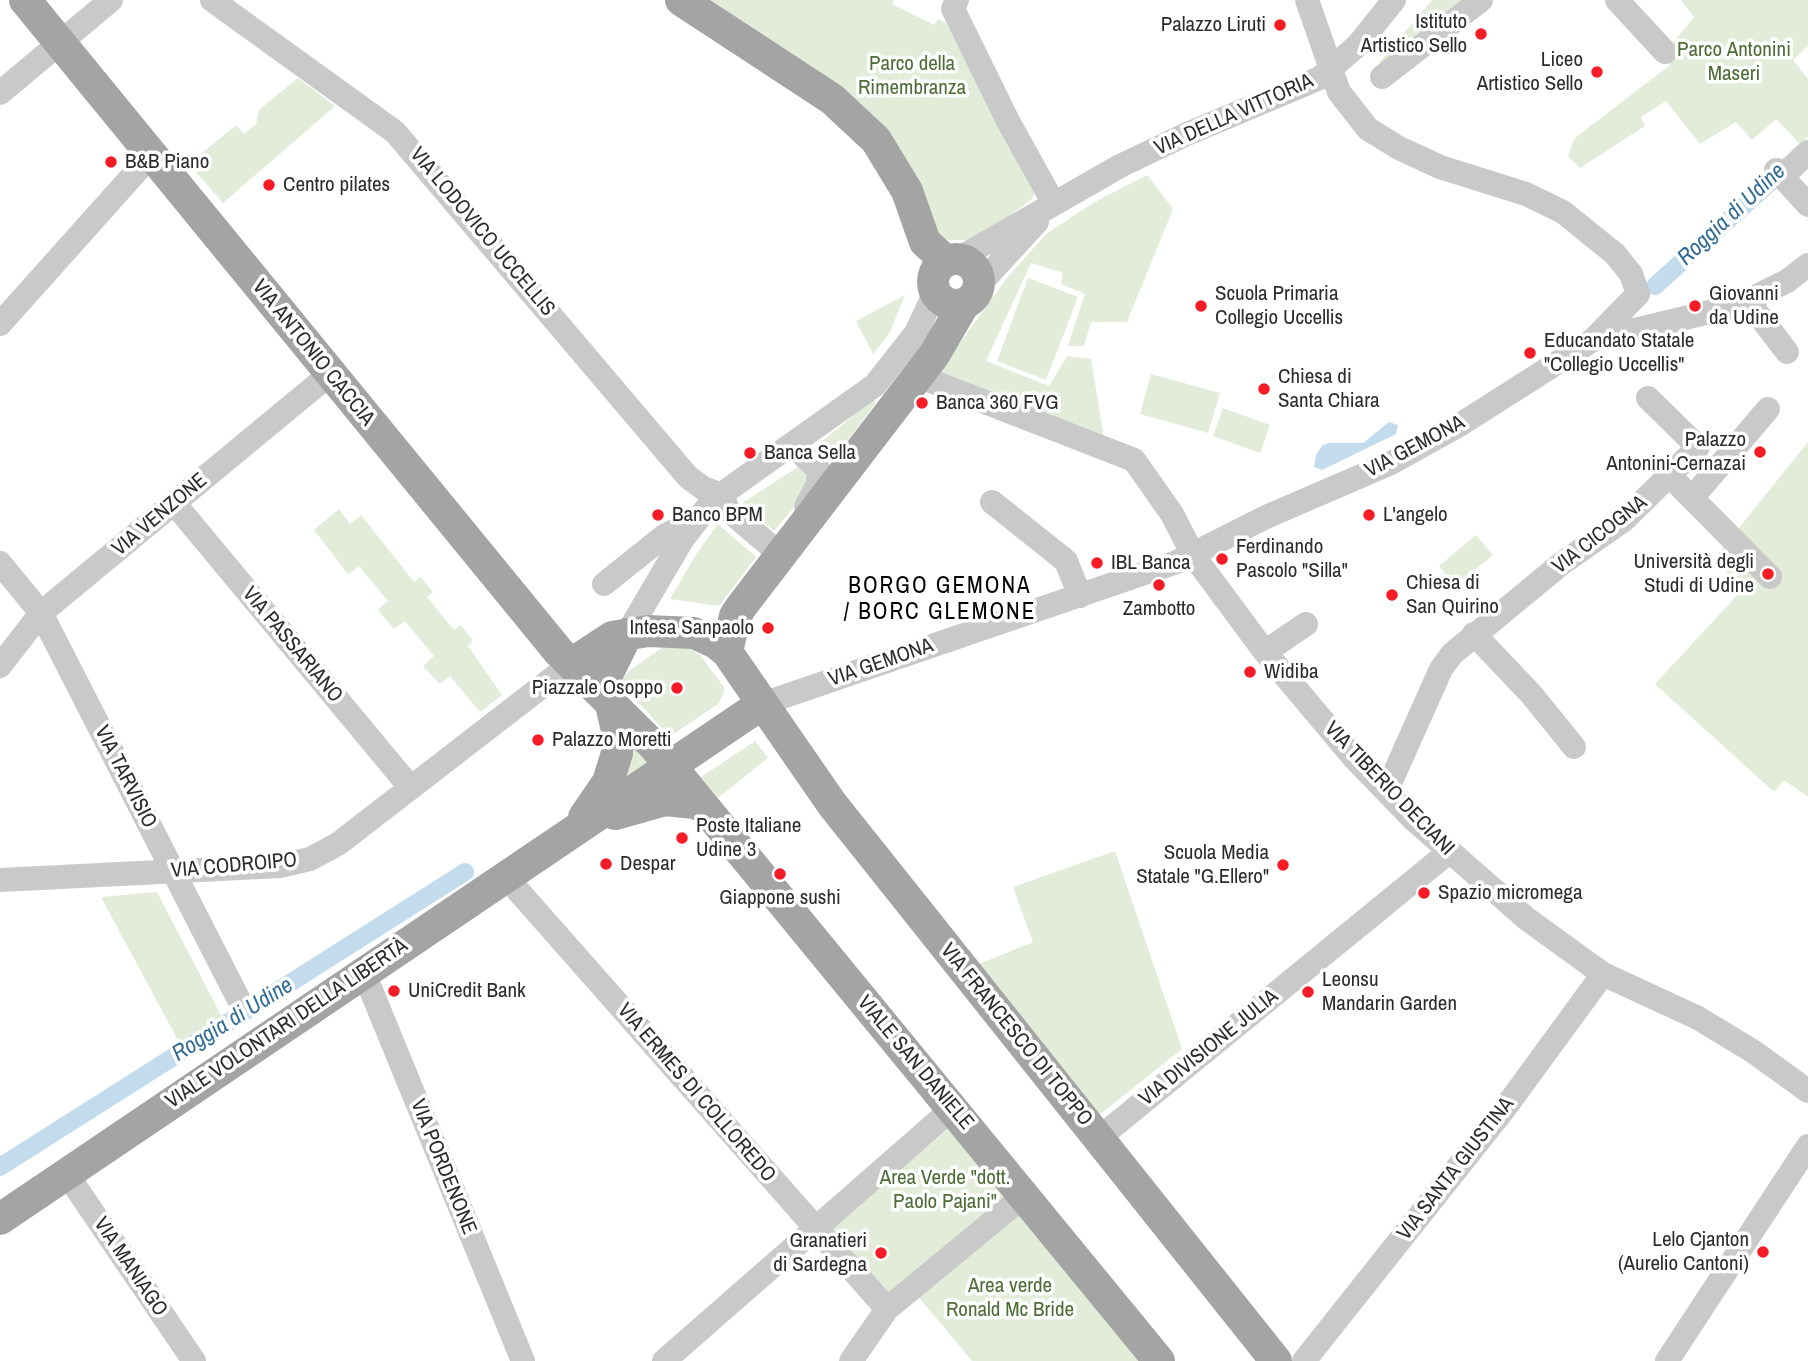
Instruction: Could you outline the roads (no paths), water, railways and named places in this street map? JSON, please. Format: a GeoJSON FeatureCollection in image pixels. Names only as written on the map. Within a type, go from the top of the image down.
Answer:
{"type":"FeatureCollection","features":[{"type":"Feature","properties":{"kind":"main road","name":"VIA ANTONIO CACCIA"},"geometry":{"type":"LineString","coordinates":[[25,0],[571,664],[608,699]]}},
{"type":"Feature","properties":{"kind":"main road"},"geometry":{"type":"LineString","coordinates":[[681,0],[832,99],[876,140],[907,191],[925,242],[952,260],[974,267],[972,294],[946,304],[935,292],[933,277],[937,269],[952,260]]}},
{"type":"Feature","properties":{"kind":"main road","name":"VIA DELLA VITTORIA"},"geometry":{"type":"LineString","coordinates":[[727,652],[735,616],[918,376],[972,294]]}},
{"type":"Feature","properties":{"kind":"main road"},"geometry":{"type":"LineString","coordinates":[[571,664],[603,642],[628,634],[670,630],[694,633],[716,643],[727,652],[762,704],[575,829]]}},
{"type":"Feature","properties":{"kind":"main road"},"geometry":{"type":"LineString","coordinates":[[575,829],[604,789],[617,753],[617,727],[605,688],[607,671],[628,634]]}},
{"type":"Feature","properties":{"kind":"main road"},"geometry":{"type":"LineString","coordinates":[[608,699],[670,766]]}},
{"type":"Feature","properties":{"kind":"main road","name":"VIA FRANCESCO DI TOPPO"},"geometry":{"type":"LineString","coordinates":[[762,704],[840,815],[1276,1361]]}},
{"type":"Feature","properties":{"kind":"main road","name":"VIALE SAN DANIELE"},"geometry":{"type":"LineString","coordinates":[[670,766],[1159,1361]]}},
{"type":"Feature","properties":{"kind":"main road"},"geometry":{"type":"LineString","coordinates":[[575,829],[665,800],[695,803],[705,808]]}},
{"type":"Feature","properties":{"kind":"main road","name":"VIALE VOLONTARI DELLA LIBERTÀ"},"geometry":{"type":"LineString","coordinates":[[0,1219],[575,829]]}},
{"type":"Feature","properties":{"kind":"street"},"geometry":{"type":"LineString","coordinates":[[0,93],[111,0]]}},
{"type":"Feature","properties":{"kind":"street","name":"VIA LODOVICO UCCELLIS"},"geometry":{"type":"LineString","coordinates":[[212,0],[396,132],[688,477],[704,488],[722,495]]}},
{"type":"Feature","properties":{"kind":"street"},"geometry":{"type":"LineString","coordinates":[[1307,0],[1346,103],[1381,138],[1440,167],[1526,194],[1563,212],[1615,254],[1631,274],[1638,294],[1593,340]]}},
{"type":"Feature","properties":{"kind":"street","name":"VIA DELLA VITTORIA"},"geometry":{"type":"LineString","coordinates":[[952,260],[1120,166],[1187,134],[1304,87],[1332,69],[1358,45],[1394,0]]}},
{"type":"Feature","properties":{"kind":"street"},"geometry":{"type":"LineString","coordinates":[[1382,77],[1481,0]]}},
{"type":"Feature","properties":{"kind":"street"},"geometry":{"type":"LineString","coordinates":[[1617,0],[1665,52]]}},
{"type":"Feature","properties":{"kind":"street"},"geometry":{"type":"LineString","coordinates":[[955,5],[1008,121],[1054,204]]}},
{"type":"Feature","properties":{"kind":"street"},"geometry":{"type":"LineString","coordinates":[[0,324],[152,154]]}},
{"type":"Feature","properties":{"kind":"street"},"geometry":{"type":"LineString","coordinates":[[1787,168],[1808,205]]}},
{"type":"Feature","properties":{"kind":"street","name":"VIA DELLA VITTORIA"},"geometry":{"type":"LineString","coordinates":[[972,294],[1054,204]]}},
{"type":"Feature","properties":{"kind":"street","name":"VIA GEMONA"},"geometry":{"type":"LineString","coordinates":[[762,704],[1194,555],[1266,517],[1391,463],[1461,424],[1593,340],[1748,302],[1787,281],[1808,265]]}},
{"type":"Feature","properties":{"kind":"street"},"geometry":{"type":"LineString","coordinates":[[628,634],[698,518],[722,495],[859,398],[891,369],[916,333],[935,292]]}},
{"type":"Feature","properties":{"kind":"street"},"geometry":{"type":"LineString","coordinates":[[1748,302],[1787,352]]}},
{"type":"Feature","properties":{"kind":"street","name":"VIA VENZONE"},"geometry":{"type":"LineString","coordinates":[[0,666],[41,613],[330,374]]}},
{"type":"Feature","properties":{"kind":"street","name":"VIA TIBERIO DECIANI"},"geometry":{"type":"LineString","coordinates":[[918,376],[1126,454],[1142,469],[1194,555],[1265,652],[1355,759],[1449,852],[1527,919],[1603,974],[1698,1018],[1754,1052],[1808,1091]]}},
{"type":"Feature","properties":{"kind":"street","name":"VIA CICOGNA"},"geometry":{"type":"LineString","coordinates":[[1387,790],[1441,669],[1474,634],[1561,564],[1624,520],[1698,447],[1648,398]]}},
{"type":"Feature","properties":{"kind":"street"},"geometry":{"type":"LineString","coordinates":[[1692,498],[1768,409]]}},
{"type":"Feature","properties":{"kind":"street","name":"VIA DELLA VITTORIA"},"geometry":{"type":"LineString","coordinates":[[781,555],[821,476],[815,463],[792,446]]}},
{"type":"Feature","properties":{"kind":"street"},"geometry":{"type":"LineString","coordinates":[[1670,476],[1770,576]]}},
{"type":"Feature","properties":{"kind":"street"},"geometry":{"type":"LineString","coordinates":[[722,495],[728,510],[781,555]]}},
{"type":"Feature","properties":{"kind":"street","name":"VIA PASSARIANO"},"geometry":{"type":"LineString","coordinates":[[174,502],[410,787]]}},
{"type":"Feature","properties":{"kind":"street"},"geometry":{"type":"LineString","coordinates":[[992,502],[1066,561],[1080,596]]}},
{"type":"Feature","properties":{"kind":"street"},"geometry":{"type":"LineString","coordinates":[[604,584],[664,536],[698,518]]}},
{"type":"Feature","properties":{"kind":"street","name":"VIA TARVISIO"},"geometry":{"type":"LineString","coordinates":[[0,563],[41,613],[238,998]]}},
{"type":"Feature","properties":{"kind":"street"},"geometry":{"type":"LineString","coordinates":[[1265,652],[1306,624]]}},
{"type":"Feature","properties":{"kind":"street"},"geometry":{"type":"LineString","coordinates":[[1474,634],[1531,694],[1574,747]]}},
{"type":"Feature","properties":{"kind":"street","name":"VIA CODROIPO"},"geometry":{"type":"LineString","coordinates":[[0,880],[280,866],[310,859],[338,844],[571,664]]}},
{"type":"Feature","properties":{"kind":"street","name":"VIA DIVISIONE JULIA"},"geometry":{"type":"LineString","coordinates":[[1098,1138],[1449,852]]}},
{"type":"Feature","properties":{"kind":"street","name":"VIA ERMES DI COLLOREDO"},"geometry":{"type":"LineString","coordinates":[[506,877],[887,1309]]}},
{"type":"Feature","properties":{"kind":"street","name":"VIA PORDENONE"},"geometry":{"type":"LineString","coordinates":[[364,973],[523,1361]]}},
{"type":"Feature","properties":{"kind":"street","name":"VIA SANTA GIUSTINA"},"geometry":{"type":"LineString","coordinates":[[1304,1361],[1505,1108],[1603,974]]}},
{"type":"Feature","properties":{"kind":"street"},"geometry":{"type":"LineString","coordinates":[[664,1361],[952,1109]]}},
{"type":"Feature","properties":{"kind":"street"},"geometry":{"type":"LineString","coordinates":[[1667,1361],[1808,1146]]}},
{"type":"Feature","properties":{"kind":"street","name":"VIA MANIAGO"},"geometry":{"type":"LineString","coordinates":[[66,1173],[194,1361]]}},
{"type":"Feature","properties":{"kind":"street"},"geometry":{"type":"LineString","coordinates":[[851,1361],[887,1309],[1025,1195]]}},
{"type":"Feature","properties":{"kind":"water"},"geometry":{"type":"Polygon","coordinates":[[[1389,422],[1398,425],[1396,434],[1322,470],[1314,467],[1316,455],[1322,446],[1328,443],[1363,443],[1389,422]]]}},
{"type":"Feature","properties":{"kind":"waterway","name":"Roggia di Udine"},"geometry":{"type":"LineString","coordinates":[[1655,286],[1788,166]]}},
{"type":"Feature","properties":{"kind":"waterway","name":"Roggia di Udine"},"geometry":{"type":"LineString","coordinates":[[0,1167],[465,872]]}},
{"type":"Feature","properties":{"kind":"place","name":"Palazzo Liruti"},"geometry":{"type":"Point","coordinates":[1280,25]}},
{"type":"Feature","properties":{"kind":"place","name":"Istituto Artistico Sello"},"geometry":{"type":"Point","coordinates":[1481,34]}},
{"type":"Feature","properties":{"kind":"place","name":"Liceo Artistico Sello"},"geometry":{"type":"Point","coordinates":[1597,72]}},
{"type":"Feature","properties":{"kind":"place","name":"B&B Piano"},"geometry":{"type":"Point","coordinates":[111,162]}},
{"type":"Feature","properties":{"kind":"place","name":"Centro pilates"},"geometry":{"type":"Point","coordinates":[269,185]}},
{"type":"Feature","properties":{"kind":"place","name":"Scuola Primaria Collegio Uccellis"},"geometry":{"type":"Point","coordinates":[1201,306]}},
{"type":"Feature","properties":{"kind":"place","name":"Giovanni da Udine"},"geometry":{"type":"Point","coordinates":[1695,306]}},
{"type":"Feature","properties":{"kind":"place","name":"Educandato Statale \"Collegio Uccellis\""},"geometry":{"type":"Point","coordinates":[1530,353]}},
{"type":"Feature","properties":{"kind":"place","name":"Chiesa di Santa Chiara"},"geometry":{"type":"Point","coordinates":[1264,389]}},
{"type":"Feature","properties":{"kind":"place","name":"Banca 360 FVG"},"geometry":{"type":"Point","coordinates":[922,403]}},
{"type":"Feature","properties":{"kind":"place","name":"Palazzo Antonini-Cernazai"},"geometry":{"type":"Point","coordinates":[1760,452]}},
{"type":"Feature","properties":{"kind":"place","name":"Banca Sella"},"geometry":{"type":"Point","coordinates":[750,453]}},
{"type":"Feature","properties":{"kind":"place","name":"Banco BPM"},"geometry":{"type":"Point","coordinates":[658,515]}},
{"type":"Feature","properties":{"kind":"place","name":"L'angelo"},"geometry":{"type":"Point","coordinates":[1369,515]}},
{"type":"Feature","properties":{"kind":"place","name":"Ferdinando Pascolo \"Silla\""},"geometry":{"type":"Point","coordinates":[1222,559]}},
{"type":"Feature","properties":{"kind":"place","name":"IBL Banca"},"geometry":{"type":"Point","coordinates":[1097,563]}},
{"type":"Feature","properties":{"kind":"place","name":"Università degli Studi di Udine"},"geometry":{"type":"Point","coordinates":[1768,574]}},
{"type":"Feature","properties":{"kind":"place","name":"Zambotto"},"geometry":{"type":"Point","coordinates":[1159,585]}},
{"type":"Feature","properties":{"kind":"place","name":"Chiesa di San Quirino"},"geometry":{"type":"Point","coordinates":[1392,595]}},
{"type":"Feature","properties":{"kind":"place","name":"Intesa Sanpaolo"},"geometry":{"type":"Point","coordinates":[768,628]}},
{"type":"Feature","properties":{"kind":"place","name":"Widiba"},"geometry":{"type":"Point","coordinates":[1250,672]}},
{"type":"Feature","properties":{"kind":"place","name":"Piazzale Osoppo"},"geometry":{"type":"Point","coordinates":[677,688]}},
{"type":"Feature","properties":{"kind":"place","name":"Palazzo Moretti"},"geometry":{"type":"Point","coordinates":[538,740]}},
{"type":"Feature","properties":{"kind":"place","name":"Poste Italiane Udine 3"},"geometry":{"type":"Point","coordinates":[682,838]}},
{"type":"Feature","properties":{"kind":"place","name":"Despar"},"geometry":{"type":"Point","coordinates":[606,864]}},
{"type":"Feature","properties":{"kind":"place","name":"Scuola Media Statale \"G.Ellero\""},"geometry":{"type":"Point","coordinates":[1283,865]}},
{"type":"Feature","properties":{"kind":"place","name":"Giappone sushi"},"geometry":{"type":"Point","coordinates":[780,874]}},
{"type":"Feature","properties":{"kind":"place","name":"Spazio micromega"},"geometry":{"type":"Point","coordinates":[1424,893]}},
{"type":"Feature","properties":{"kind":"place","name":"UniCredit Bank"},"geometry":{"type":"Point","coordinates":[394,991]}},
{"type":"Feature","properties":{"kind":"place","name":"Leonsu Mandarin Garden"},"geometry":{"type":"Point","coordinates":[1308,992]}},
{"type":"Feature","properties":{"kind":"place","name":"Lelo Cjanton (Aurelio Cantoni)"},"geometry":{"type":"Point","coordinates":[1763,1252]}},
{"type":"Feature","properties":{"kind":"place","name":"Granatieri di Sardegna"},"geometry":{"type":"Point","coordinates":[881,1253]}},
{"type":"Feature","properties":{"kind":"district","name":"BORGO GEMONA / BORC GLEMONE"},"geometry":{"type":"Point","coordinates":[940,600]}},
{"type":"Feature","properties":{"kind":"park label","name":"Parco Antonini Maseri"},"geometry":{"type":"Point","coordinates":[1734,62]}},
{"type":"Feature","properties":{"kind":"park label","name":"Parco della Rimembranza"},"geometry":{"type":"Point","coordinates":[912,76]}},
{"type":"Feature","properties":{"kind":"park label","name":"Area Verde \"dott. Paolo Pajani\""},"geometry":{"type":"Point","coordinates":[945,1190]}},
{"type":"Feature","properties":{"kind":"park label","name":"Area verde Ronald Mc Bride"},"geometry":{"type":"Point","coordinates":[1010,1298]}}]}
